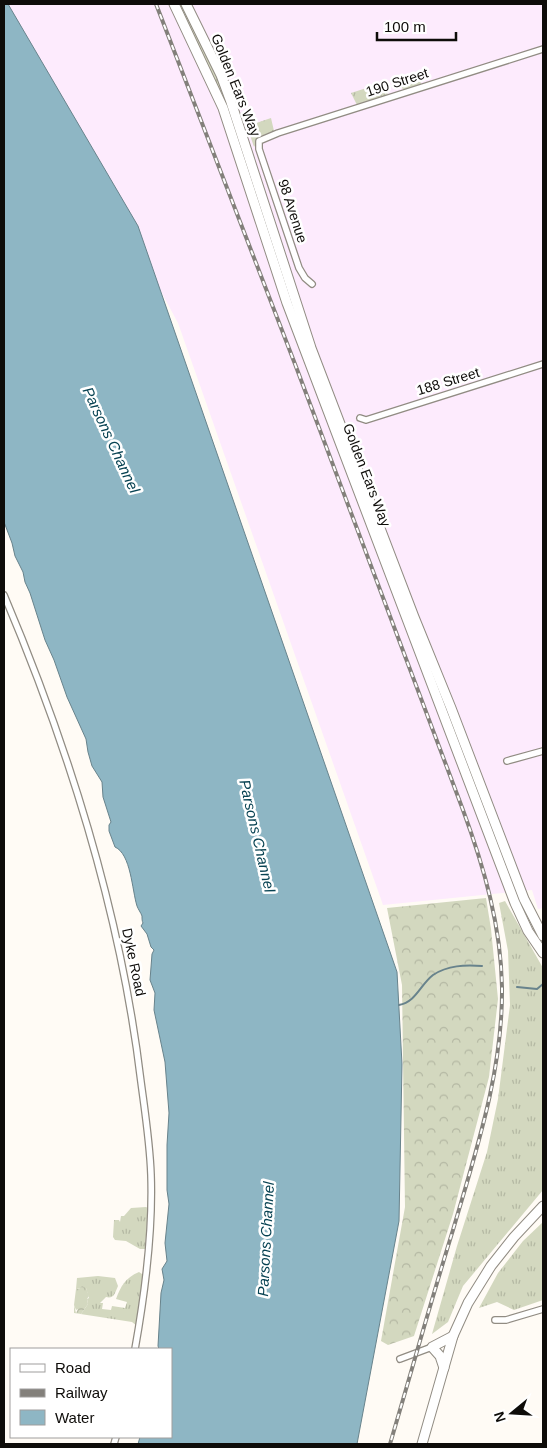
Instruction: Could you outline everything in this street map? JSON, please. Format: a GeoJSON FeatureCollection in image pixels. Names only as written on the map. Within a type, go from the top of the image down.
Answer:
{"type":"FeatureCollection","features":[{"type":"Feature","properties":{"kind":"main road","name":"Golden Ears Way"},"geometry":{"type":"LineString","coordinates":[[174,4],[223,108],[293,318],[511,894],[522,919],[541,950]]}},
{"type":"Feature","properties":{"kind":"main road","name":"Golden Ears Way"},"geometry":{"type":"LineString","coordinates":[[186,4],[232,102],[311,348],[524,899],[542,934]]}},
{"type":"Feature","properties":{"kind":"main road"},"geometry":{"type":"LineString","coordinates":[[422,1444],[453,1336],[468,1303],[514,1237],[543,1206]]}},
{"type":"Feature","properties":{"kind":"main road"},"geometry":{"type":"LineString","coordinates":[[444,1368],[440,1356],[432,1348],[453,1336]]}},
{"type":"Feature","properties":{"kind":"street","name":"190 Street"},"geometry":{"type":"LineString","coordinates":[[260,141],[278,133],[543,49]]}},
{"type":"Feature","properties":{"kind":"street","name":"98 Avenue"},"geometry":{"type":"LineString","coordinates":[[260,141],[259,149],[299,268],[305,278],[312,284]]}},
{"type":"Feature","properties":{"kind":"street","name":"188 Street"},"geometry":{"type":"LineString","coordinates":[[360,418],[366,420],[543,364]]}},
{"type":"Feature","properties":{"kind":"street","name":"Dyke Road"},"geometry":{"type":"LineString","coordinates":[[4,595],[27,649],[76,786],[118,942],[128,990],[138,1055],[151,1174],[145,1280],[135,1348]]}},
{"type":"Feature","properties":{"kind":"street"},"geometry":{"type":"LineString","coordinates":[[507,761],[543,751]]}},
{"type":"Feature","properties":{"kind":"street"},"geometry":{"type":"LineString","coordinates":[[495,1320],[506,1320],[543,1309]]}},
{"type":"Feature","properties":{"kind":"street"},"geometry":{"type":"LineString","coordinates":[[400,1359],[432,1348]]}},
{"type":"Feature","properties":{"kind":"shaded area"},"geometry":{"type":"Polygon","coordinates":[[[6,4],[543,4],[543,908],[538,909],[532,890],[383,905],[178,323],[6,4]]]}},
{"type":"Feature","properties":{"kind":"green space"},"geometry":{"type":"Polygon","coordinates":[[[178,4],[181,4],[206,50],[236,127],[300,327],[231,120],[178,4]]]}},
{"type":"Feature","properties":{"kind":"green space"},"geometry":{"type":"Polygon","coordinates":[[[419,73],[420,85],[405,90],[398,86],[396,81],[419,73]]]}},
{"type":"Feature","properties":{"kind":"green space"},"geometry":{"type":"Polygon","coordinates":[[[388,81],[389,91],[386,96],[357,105],[351,93],[388,81]]]}},
{"type":"Feature","properties":{"kind":"green space"},"geometry":{"type":"Polygon","coordinates":[[[271,118],[274,131],[261,136],[254,147],[247,126],[271,118]]]}},
{"type":"Feature","properties":{"kind":"green space"},"geometry":{"type":"Polygon","coordinates":[[[486,898],[498,999],[489,1077],[453,1214],[414,1336],[388,1345],[381,1341],[405,1207],[402,985],[387,908],[486,898]]]}},
{"type":"Feature","properties":{"kind":"green space"},"geometry":{"type":"Polygon","coordinates":[[[505,901],[543,968],[543,1190],[463,1286],[448,1322],[432,1334],[457,1246],[487,1152],[498,1099],[510,1005],[508,951],[499,903],[505,901]]]}},
{"type":"Feature","properties":{"kind":"green space"},"geometry":{"type":"Polygon","coordinates":[[[131,1208],[148,1208],[145,1249],[140,1249],[126,1241],[115,1240],[113,1237],[114,1220],[119,1220],[120,1222],[121,1216],[124,1216],[131,1208]]]}},
{"type":"Feature","properties":{"kind":"green space"},"geometry":{"type":"Polygon","coordinates":[[[543,1222],[543,1300],[514,1310],[497,1302],[479,1308],[498,1273],[523,1241],[543,1222]]]}},
{"type":"Feature","properties":{"kind":"green space"},"geometry":{"type":"Polygon","coordinates":[[[139,1272],[143,1278],[137,1326],[132,1322],[74,1313],[74,1305],[76,1313],[81,1314],[88,1304],[87,1299],[89,1298],[86,1288],[76,1289],[77,1278],[98,1276],[115,1278],[118,1286],[115,1293],[111,1297],[106,1297],[100,1303],[103,1303],[102,1309],[111,1310],[112,1306],[125,1308],[127,1302],[116,1299],[124,1283],[139,1272]]]}},
{"type":"Feature","properties":{"kind":"green space"},"geometry":{"type":"Polygon","coordinates":[[[82,1286],[86,1288],[89,1296],[87,1299],[88,1304],[81,1314],[76,1313],[78,1309],[76,1310],[74,1305],[76,1289],[82,1286]]]}},
{"type":"Feature","properties":{"kind":"water","name":"Parsons Channel"},"geometry":{"type":"Polygon","coordinates":[[[4,4],[8,4],[138,226],[397,972],[402,1064],[399,1221],[357,1444],[138,1444],[140,1438],[172,1438],[172,1348],[159,1348],[158,1346],[161,1293],[164,1280],[162,1269],[167,1261],[165,1243],[169,1204],[167,1190],[167,1145],[169,1113],[165,1062],[154,1010],[155,993],[150,980],[154,950],[141,926],[143,923],[142,916],[137,906],[128,865],[120,851],[115,847],[109,831],[111,822],[103,797],[102,782],[92,766],[86,739],[45,640],[23,572],[15,556],[4,522],[4,4]]]}},
{"type":"Feature","properties":{"kind":"waterway"},"geometry":{"type":"LineString","coordinates":[[399,1005],[410,1000],[433,975],[445,969],[457,966],[482,966]]}},
{"type":"Feature","properties":{"kind":"waterway"},"geometry":{"type":"LineString","coordinates":[[517,987],[537,989],[543,984]]}},
{"type":"Feature","properties":{"kind":"railway"},"geometry":{"type":"LineString","coordinates":[[156,4],[295,364],[463,810],[478,853],[495,919],[502,987],[501,1018],[493,1080],[479,1141],[390,1444]]}}]}
